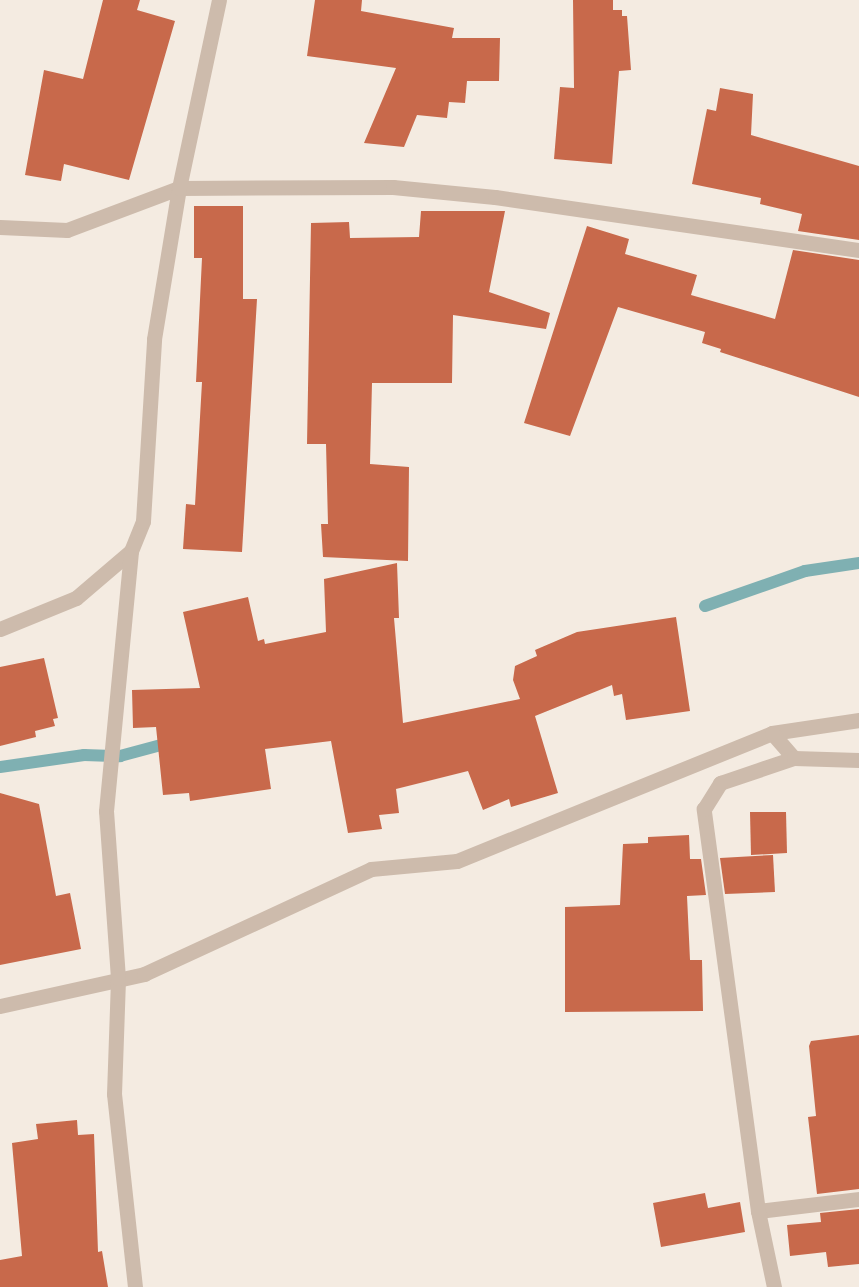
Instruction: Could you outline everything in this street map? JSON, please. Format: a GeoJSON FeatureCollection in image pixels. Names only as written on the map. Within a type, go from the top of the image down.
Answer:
{"type":"FeatureCollection","features":[{"type":"Feature","properties":{"kind":"street"},"geometry":{"type":"LineString","coordinates":[[135,1287],[114,1094],[118,978],[106,811],[131,551],[143,521],[154,339],[179,188],[219,0]]}},
{"type":"Feature","properties":{"kind":"street"},"geometry":{"type":"LineString","coordinates":[[0,227],[67,230],[179,188],[393,187],[495,197],[859,250]]}},
{"type":"Feature","properties":{"kind":"street"},"geometry":{"type":"LineString","coordinates":[[0,629],[76,598],[131,551]]}},
{"type":"Feature","properties":{"kind":"street"},"geometry":{"type":"LineString","coordinates":[[0,1006],[144,974],[371,869],[457,861],[772,733],[859,720]]}},
{"type":"Feature","properties":{"kind":"street"},"geometry":{"type":"LineString","coordinates":[[772,733],[794,758]]}},
{"type":"Feature","properties":{"kind":"street"},"geometry":{"type":"LineString","coordinates":[[774,1287],[758,1211],[704,809],[720,783],[794,758],[859,760]]}},
{"type":"Feature","properties":{"kind":"street"},"geometry":{"type":"LineString","coordinates":[[758,1211],[859,1199]]}},
{"type":"Feature","properties":{"kind":"building"},"geometry":{"type":"Polygon","coordinates":[[[103,0],[140,0],[137,10],[175,21],[129,180],[64,164],[61,181],[25,175],[44,70],[83,79],[103,0]]]}},
{"type":"Feature","properties":{"kind":"building"},"geometry":{"type":"Polygon","coordinates":[[[315,0],[362,0],[361,11],[454,28],[452,38],[500,38],[499,81],[467,81],[465,103],[449,102],[447,118],[417,115],[404,147],[364,143],[396,68],[307,56],[315,0]]]}},
{"type":"Feature","properties":{"kind":"building"},"geometry":{"type":"Polygon","coordinates":[[[573,0],[613,0],[613,10],[622,10],[622,16],[627,16],[631,70],[619,71],[612,164],[554,159],[560,87],[574,88],[573,0]]]}},
{"type":"Feature","properties":{"kind":"building"},"geometry":{"type":"Polygon","coordinates":[[[720,88],[753,94],[751,135],[859,166],[859,240],[798,231],[802,214],[760,204],[761,198],[692,184],[707,109],[716,111],[720,88]]]}},
{"type":"Feature","properties":{"kind":"building"},"geometry":{"type":"Polygon","coordinates":[[[194,206],[243,206],[243,299],[257,299],[242,552],[183,549],[186,504],[195,505],[202,382],[196,382],[202,258],[194,258],[194,206]]]}},
{"type":"Feature","properties":{"kind":"building"},"geometry":{"type":"Polygon","coordinates":[[[421,211],[505,211],[489,292],[550,313],[546,329],[453,315],[452,383],[372,383],[370,464],[409,467],[408,561],[323,557],[321,524],[328,524],[326,444],[307,444],[311,223],[349,222],[350,238],[419,237],[421,211]]]}},
{"type":"Feature","properties":{"kind":"building"},"geometry":{"type":"Polygon","coordinates":[[[587,226],[629,239],[625,254],[697,275],[691,295],[775,319],[793,250],[859,260],[859,397],[720,352],[721,349],[702,343],[705,332],[618,307],[570,436],[524,423],[587,226]]]}},
{"type":"Feature","properties":{"kind":"building"},"geometry":{"type":"Polygon","coordinates":[[[397,563],[399,618],[394,618],[403,723],[520,699],[513,680],[515,666],[537,656],[535,650],[577,632],[676,617],[690,711],[626,720],[622,694],[614,696],[612,685],[535,716],[558,793],[511,807],[509,799],[483,810],[468,771],[396,789],[399,813],[379,815],[382,829],[348,833],[331,741],[265,749],[271,789],[190,801],[189,793],[163,795],[156,727],[133,728],[132,690],[200,688],[183,612],[248,597],[258,641],[264,639],[265,644],[326,632],[324,579],[397,563]]]}},
{"type":"Feature","properties":{"kind":"building"},"geometry":{"type":"Polygon","coordinates":[[[44,658],[58,718],[53,719],[55,726],[35,731],[36,737],[0,746],[0,667],[44,658]]]}},
{"type":"Feature","properties":{"kind":"building"},"geometry":{"type":"Polygon","coordinates":[[[0,793],[39,804],[56,896],[70,893],[81,949],[0,965],[0,793]]]}},
{"type":"Feature","properties":{"kind":"building"},"geometry":{"type":"Polygon","coordinates":[[[750,812],[786,812],[787,853],[751,855],[750,812]]]}},
{"type":"Feature","properties":{"kind":"building"},"geometry":{"type":"Polygon","coordinates":[[[689,835],[690,859],[701,859],[706,895],[687,896],[690,960],[702,960],[703,1011],[565,1012],[565,907],[620,905],[623,844],[648,843],[648,837],[689,835]]]}},
{"type":"Feature","properties":{"kind":"building"},"geometry":{"type":"Polygon","coordinates":[[[773,855],[775,892],[725,894],[720,858],[773,855]]]}},
{"type":"Feature","properties":{"kind":"building"},"geometry":{"type":"Polygon","coordinates":[[[859,1035],[859,1189],[817,1194],[808,1117],[816,1116],[809,1046],[811,1041],[859,1035]]]}},
{"type":"Feature","properties":{"kind":"building"},"geometry":{"type":"Polygon","coordinates":[[[77,1120],[78,1135],[94,1134],[98,1252],[102,1251],[108,1287],[0,1287],[0,1260],[22,1256],[12,1143],[38,1139],[36,1124],[77,1120]]]}},
{"type":"Feature","properties":{"kind":"building"},"geometry":{"type":"Polygon","coordinates":[[[705,1193],[708,1208],[740,1202],[745,1232],[661,1247],[653,1203],[705,1193]]]}},
{"type":"Feature","properties":{"kind":"building"},"geometry":{"type":"Polygon","coordinates":[[[859,1209],[859,1264],[828,1267],[826,1252],[790,1256],[787,1225],[821,1222],[820,1213],[859,1209]]]}},
{"type":"Feature","properties":{"kind":"waterway"},"geometry":{"type":"LineString","coordinates":[[705,606],[805,571],[859,563]]}},
{"type":"Feature","properties":{"kind":"waterway"},"geometry":{"type":"LineString","coordinates":[[0,767],[84,755],[120,756],[172,742]]}}]}
